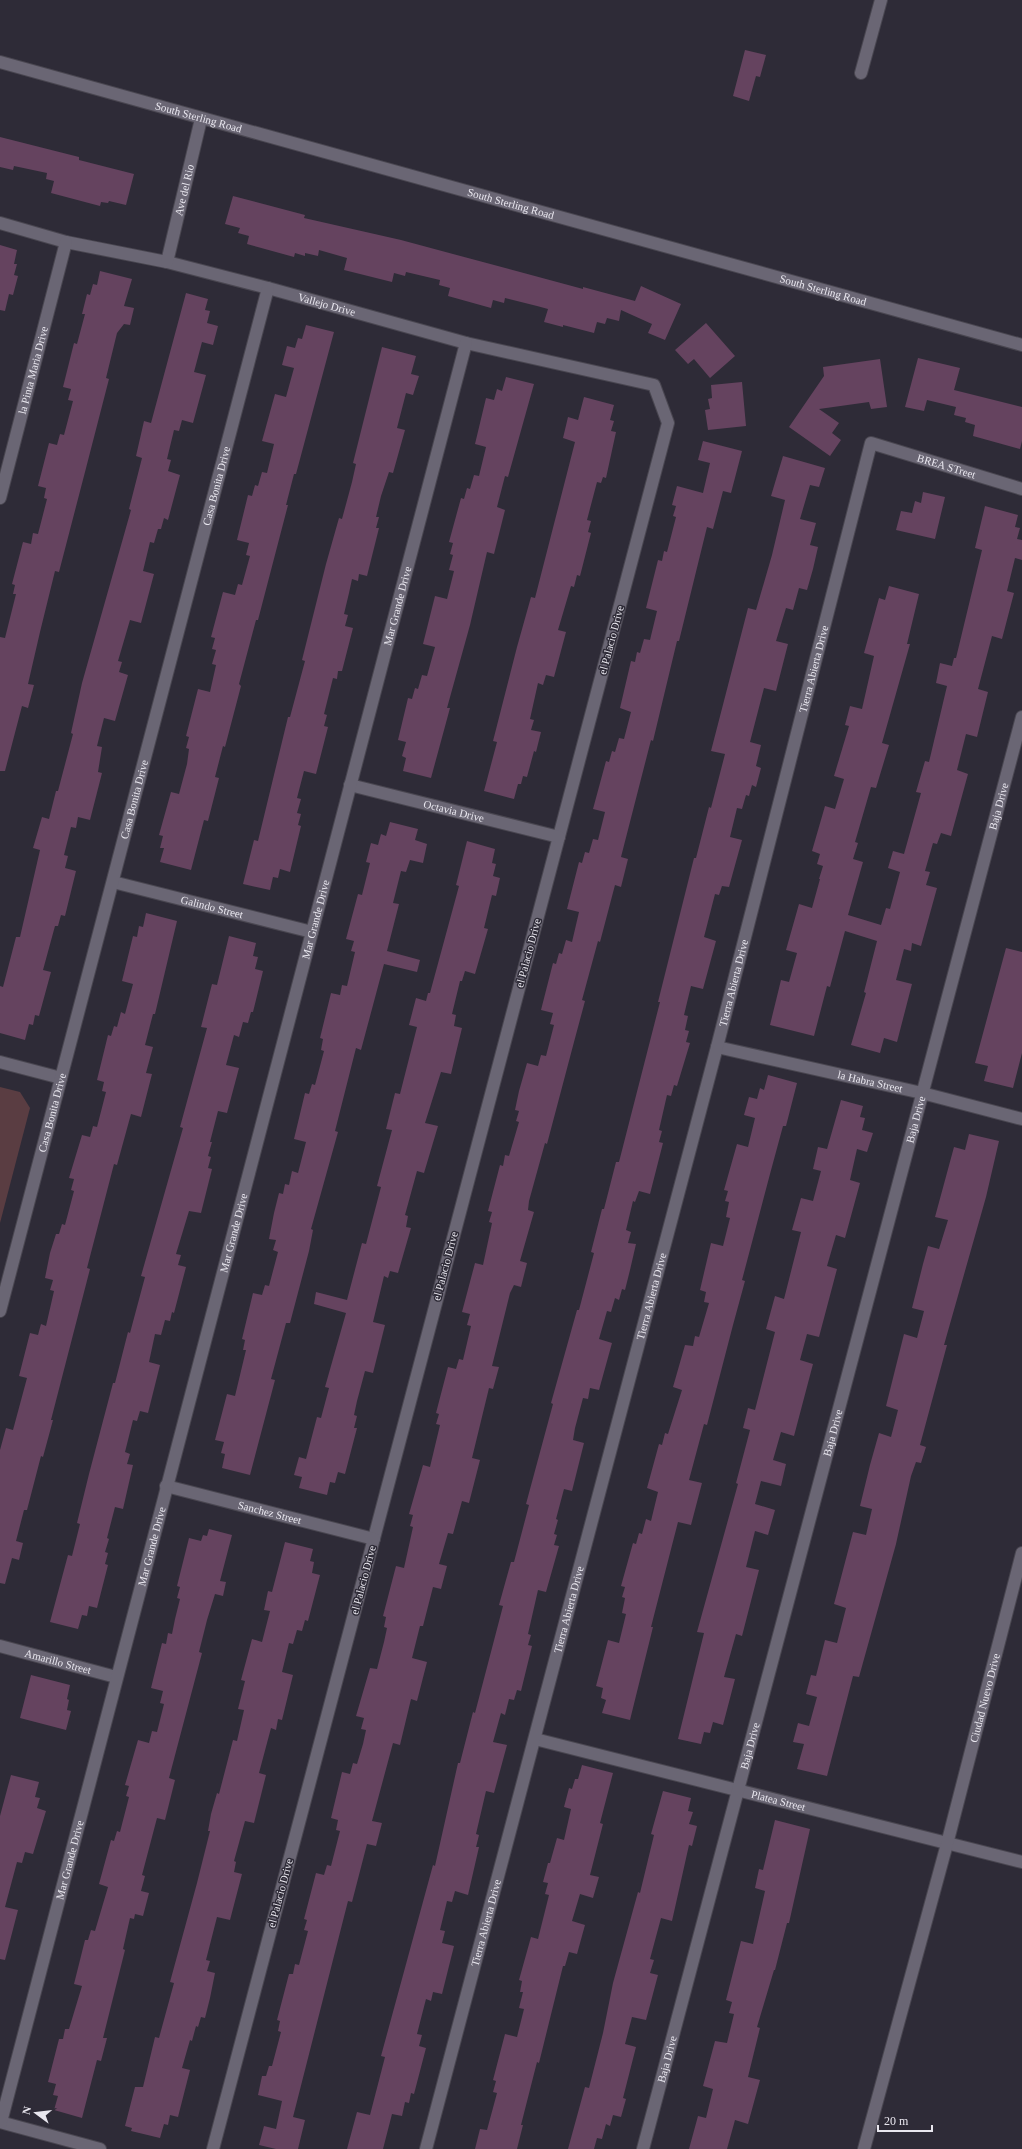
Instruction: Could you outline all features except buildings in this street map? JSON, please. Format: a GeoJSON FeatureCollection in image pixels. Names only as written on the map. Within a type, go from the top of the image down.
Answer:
{"type":"FeatureCollection","features":[{"type":"Feature","properties":{"kind":"street"},"geometry":{"type":"LineString","coordinates":[[861,73],[881,0]]}},
{"type":"Feature","properties":{"kind":"street","name":"South Sterling Road"},"geometry":{"type":"LineString","coordinates":[[0,62],[201,119],[1022,345]]}},
{"type":"Feature","properties":{"kind":"street","name":"Ave del Rio"},"geometry":{"type":"LineString","coordinates":[[166,262],[201,119]]}},
{"type":"Feature","properties":{"kind":"street","name":"Vallejo Drive"},"geometry":{"type":"LineString","coordinates":[[0,223],[66,242],[166,262],[268,288],[466,343],[654,385]]}},
{"type":"Feature","properties":{"kind":"street","name":"la Pinta Maria Drive"},"geometry":{"type":"LineString","coordinates":[[0,498],[66,242]]}},
{"type":"Feature","properties":{"kind":"street","name":"Casa Bonita Drive"},"geometry":{"type":"LineString","coordinates":[[0,1311],[5,1272],[61,1078],[268,288]]}},
{"type":"Feature","properties":{"kind":"street","name":"Mar Grande Drive"},"geometry":{"type":"LineString","coordinates":[[0,2122],[466,343]]}},
{"type":"Feature","properties":{"kind":"street","name":"el Palacio Drive"},"geometry":{"type":"LineString","coordinates":[[213,2149],[668,423],[654,385]]}},
{"type":"Feature","properties":{"kind":"street","name":"BREA STreet"},"geometry":{"type":"LineString","coordinates":[[871,442],[1022,489]]}},
{"type":"Feature","properties":{"kind":"street","name":"Tierra Abierta Drive"},"geometry":{"type":"LineString","coordinates":[[426,2149],[717,1047],[871,442]]}},
{"type":"Feature","properties":{"kind":"street","name":"Baja Drive"},"geometry":{"type":"LineString","coordinates":[[643,2149],[1022,717]]}},
{"type":"Feature","properties":{"kind":"street","name":"Octavia Drive"},"geometry":{"type":"LineString","coordinates":[[350,785],[559,837]]}},
{"type":"Feature","properties":{"kind":"street","name":"Galindo Street"},"geometry":{"type":"LineString","coordinates":[[113,882],[312,932]]}},
{"type":"Feature","properties":{"kind":"street","name":"la Habra Street"},"geometry":{"type":"LineString","coordinates":[[717,1047],[922,1093],[1022,1119]]}},
{"type":"Feature","properties":{"kind":"street"},"geometry":{"type":"LineString","coordinates":[[0,1062],[61,1078]]}},
{"type":"Feature","properties":{"kind":"street","name":"Sanchez Street"},"geometry":{"type":"LineString","coordinates":[[166,1486],[374,1539]]}},
{"type":"Feature","properties":{"kind":"street","name":"Ciudad Nuevo Drive"},"geometry":{"type":"LineString","coordinates":[[864,2149],[947,1844],[1022,1553]]}},
{"type":"Feature","properties":{"kind":"street","name":"Amarillo Street"},"geometry":{"type":"LineString","coordinates":[[0,1646],[116,1677]]}},
{"type":"Feature","properties":{"kind":"street","name":"Platea Street"},"geometry":{"type":"LineString","coordinates":[[535,1739],[1022,1862]]}},
{"type":"Feature","properties":{"kind":"street"},"geometry":{"type":"LineString","coordinates":[[0,2122],[100,2149]]}},
{"type":"Feature","properties":{"kind":"shaded area"},"geometry":{"type":"Polygon","coordinates":[[[0,1087],[20,1092],[30,1108],[0,1223],[0,1087]]]}}]}
